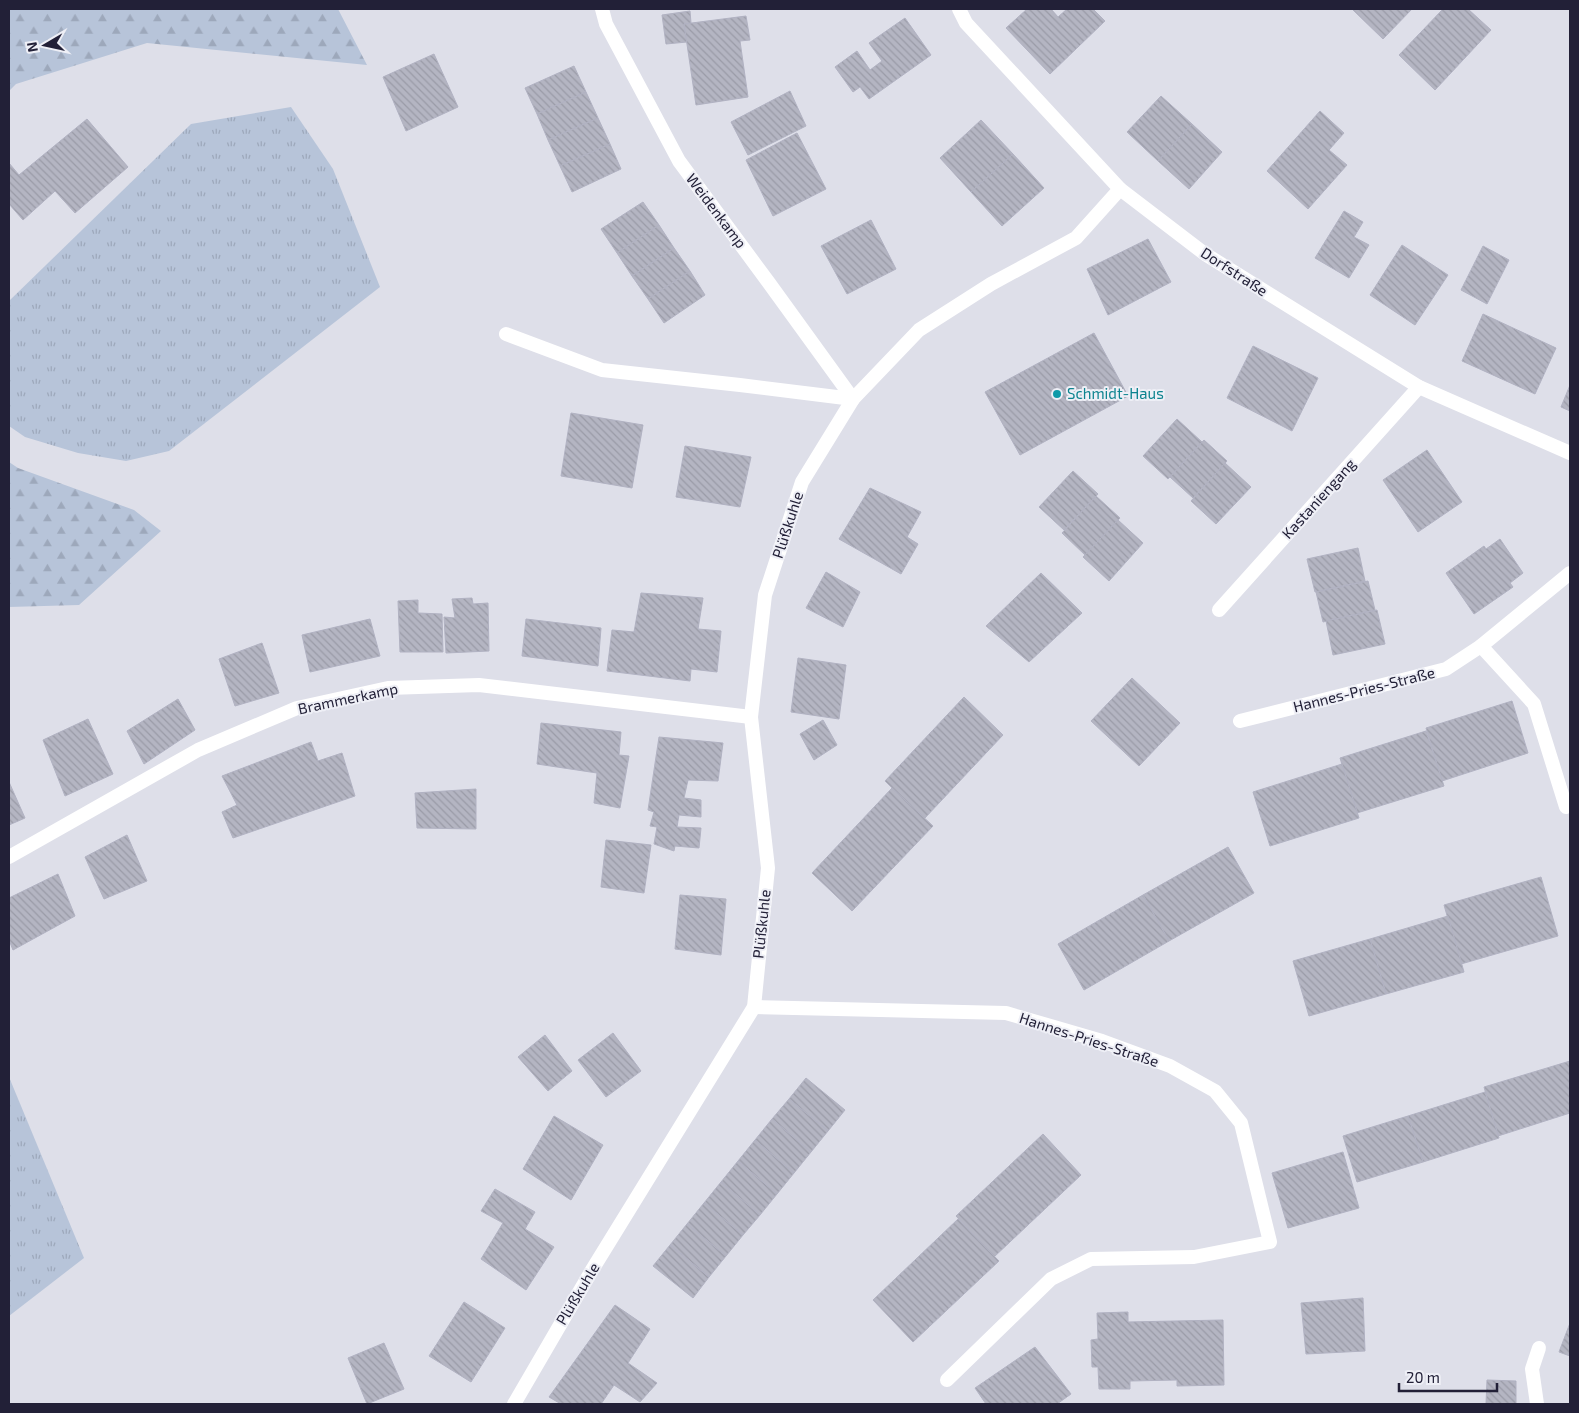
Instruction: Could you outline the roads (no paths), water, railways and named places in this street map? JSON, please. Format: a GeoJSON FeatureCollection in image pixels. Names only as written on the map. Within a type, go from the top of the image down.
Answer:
{"type":"FeatureCollection","features":[{"type":"Feature","properties":{"kind":"street","name":"Weidenkamp"},"geometry":{"type":"LineString","coordinates":[[602,9],[606,24],[679,161],[853,399]]}},
{"type":"Feature","properties":{"kind":"street","name":"Dorfstraße"},"geometry":{"type":"LineString","coordinates":[[959,9],[966,23],[1120,189],[1205,254],[1418,387],[1570,453]]}},
{"type":"Feature","properties":{"kind":"street","name":"Plüßkuhle"},"geometry":{"type":"LineString","coordinates":[[514,1404],[592,1270],[754,1007],[768,868],[751,717],[765,595],[802,482],[853,399],[919,330],[991,284],[1076,238],[1120,189]]}},
{"type":"Feature","properties":{"kind":"street"},"geometry":{"type":"LineString","coordinates":[[506,334],[602,370],[853,399]]}},
{"type":"Feature","properties":{"kind":"street","name":"Kastaniengang"},"geometry":{"type":"LineString","coordinates":[[1219,610],[1418,387]]}},
{"type":"Feature","properties":{"kind":"street","name":"Hannes-Pries-Straße"},"geometry":{"type":"LineString","coordinates":[[1240,721],[1446,669],[1482,646],[1570,573]]}},
{"type":"Feature","properties":{"kind":"street"},"geometry":{"type":"LineString","coordinates":[[1482,646],[1534,704],[1566,807]]}},
{"type":"Feature","properties":{"kind":"street","name":"Brammerkamp"},"geometry":{"type":"LineString","coordinates":[[9,857],[198,750],[297,708],[388,688],[479,685],[751,717]]}},
{"type":"Feature","properties":{"kind":"street","name":"Hannes-Pries-Straße"},"geometry":{"type":"LineString","coordinates":[[754,1007],[1006,1013],[1102,1041],[1170,1066],[1215,1091],[1241,1123],[1270,1242],[1194,1257],[1091,1259],[1052,1279],[947,1380]]}},
{"type":"Feature","properties":{"kind":"street"},"geometry":{"type":"LineString","coordinates":[[1537,1404],[1532,1369],[1539,1348]]}},
{"type":"Feature","properties":{"kind":"place","name":"Schmidt-Haus"},"geometry":{"type":"Point","coordinates":[1057,394]}}]}
